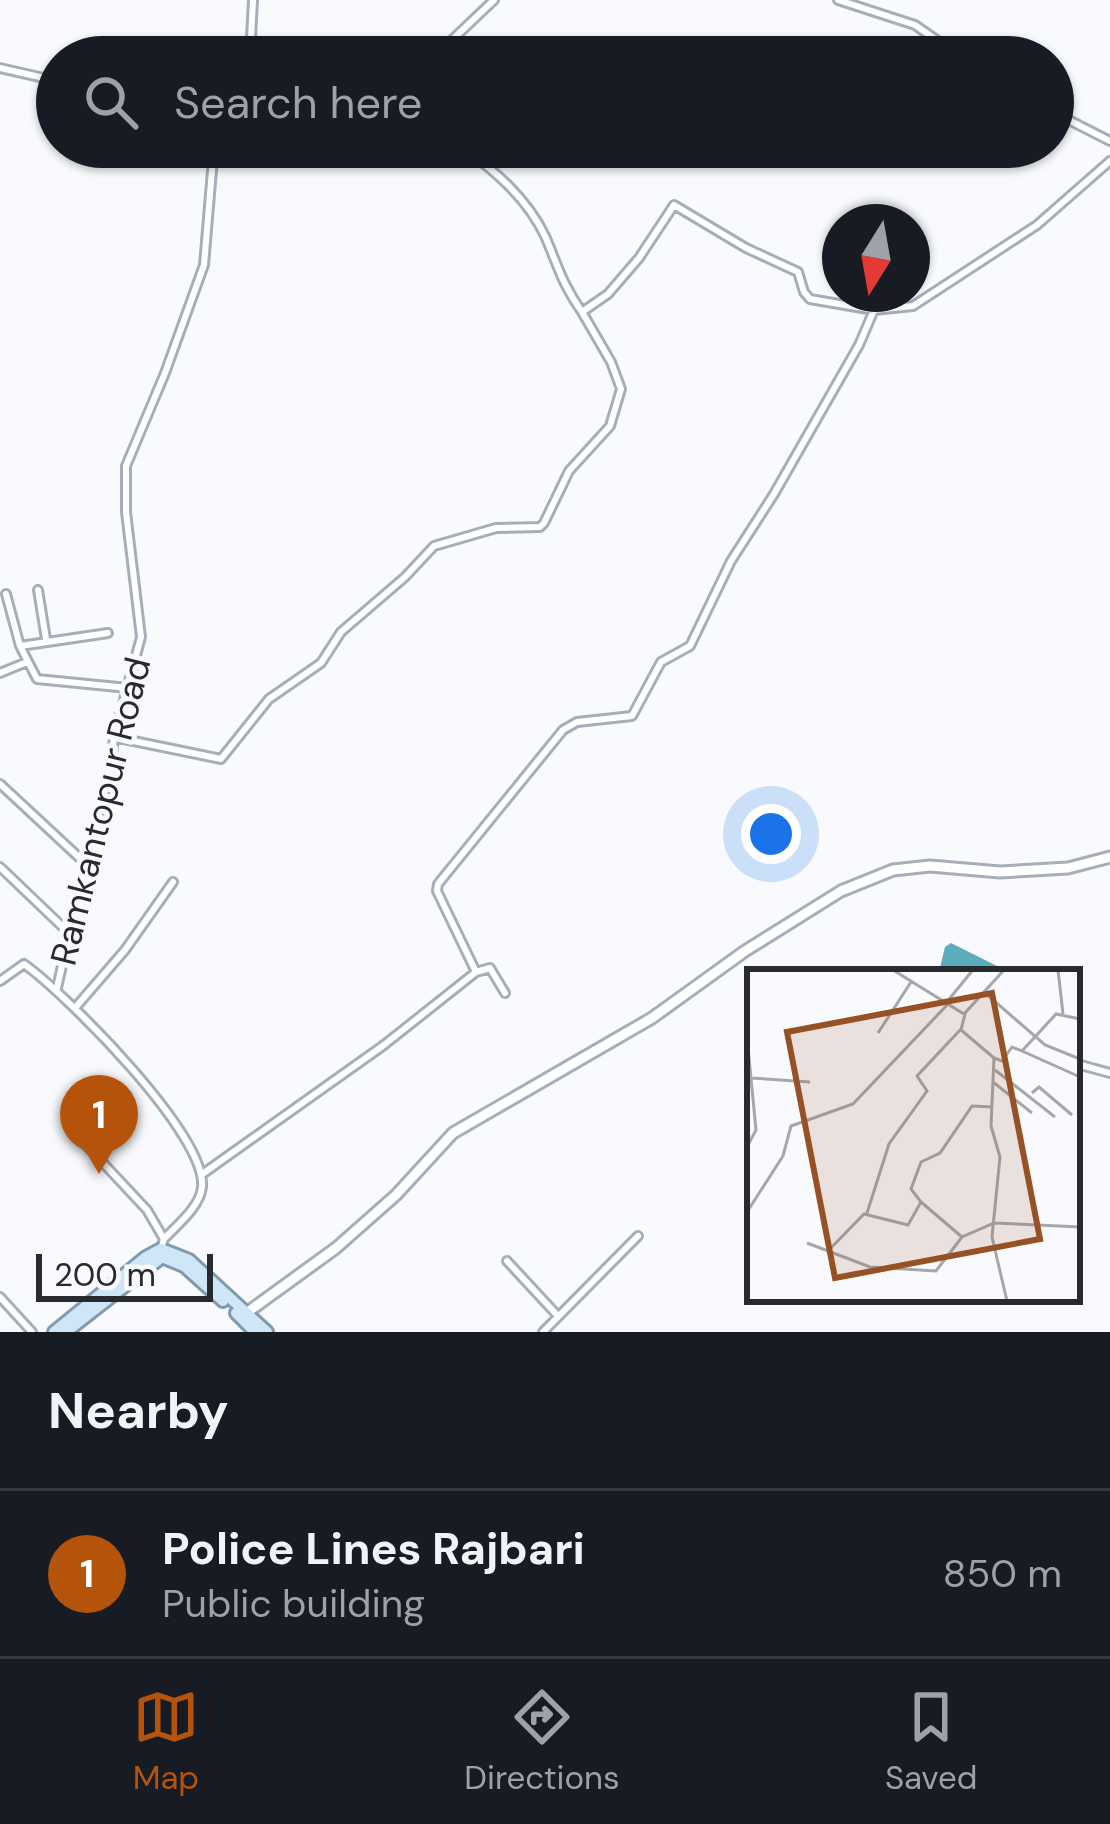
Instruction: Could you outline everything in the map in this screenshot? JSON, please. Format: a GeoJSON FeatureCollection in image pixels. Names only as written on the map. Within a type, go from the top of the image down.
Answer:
{"type":"FeatureCollection","features":[{"type":"Feature","properties":{"kind":"main road"},"geometry":{"type":"LineString","coordinates":[[247,1324],[396,1196],[453,1133],[652,1018],[745,951],[842,891],[893,870],[1068,868],[1110,857]]}},
{"type":"Feature","properties":{"kind":"main road"},"geometry":{"type":"LineString","coordinates":[[54,1332],[162,1244],[189,1260],[247,1324]]}},
{"type":"Feature","properties":{"kind":"main road"},"geometry":{"type":"LineString","coordinates":[[66,1332],[162,1257],[184,1266],[247,1324],[267,1332]]}},
{"type":"Feature","properties":{"kind":"street"},"geometry":{"type":"LineString","coordinates":[[251,36],[253,0]]}},
{"type":"Feature","properties":{"kind":"street"},"geometry":{"type":"LineString","coordinates":[[456,36],[494,0]]}},
{"type":"Feature","properties":{"kind":"street"},"geometry":{"type":"LineString","coordinates":[[838,0],[915,25],[931,36]]}},
{"type":"Feature","properties":{"kind":"street"},"geometry":{"type":"LineString","coordinates":[[0,68],[36,76]]}},
{"type":"Feature","properties":{"kind":"street"},"geometry":{"type":"LineString","coordinates":[[1074,123],[1110,141]]}},
{"type":"Feature","properties":{"kind":"street"},"geometry":{"type":"LineString","coordinates":[[930,296],[1037,225],[1110,161]]}},
{"type":"Feature","properties":{"kind":"street","name":"Ramkantopur Road"},"geometry":{"type":"LineString","coordinates":[[57,988],[110,772],[114,736],[142,637],[126,512],[126,466],[204,265],[212,168]]}},
{"type":"Feature","properties":{"kind":"street"},"geometry":{"type":"LineString","coordinates":[[114,736],[221,759],[269,699],[321,663],[341,632],[434,546],[496,528],[544,523],[569,471],[610,426],[621,389],[611,362],[561,282],[544,235],[528,208],[491,168]]}},
{"type":"Feature","properties":{"kind":"street"},"geometry":{"type":"LineString","coordinates":[[583,312],[608,294],[674,205],[746,248],[798,272],[804,292],[822,301]]}},
{"type":"Feature","properties":{"kind":"street"},"geometry":{"type":"LineString","coordinates":[[476,972],[437,891],[438,884],[563,730],[577,722],[632,716],[661,662],[690,646],[731,561],[859,346],[873,312]]}},
{"type":"Feature","properties":{"kind":"street"},"geometry":{"type":"LineString","coordinates":[[38,590],[46,639]]}},
{"type":"Feature","properties":{"kind":"street"},"geometry":{"type":"LineString","coordinates":[[6,594],[20,646],[41,681],[128,688]]}},
{"type":"Feature","properties":{"kind":"street"},"geometry":{"type":"LineString","coordinates":[[20,646],[108,634]]}},
{"type":"Feature","properties":{"kind":"street"},"geometry":{"type":"LineString","coordinates":[[0,673],[27,662]]}},
{"type":"Feature","properties":{"kind":"street"},"geometry":{"type":"LineString","coordinates":[[0,784],[85,863]]}},
{"type":"Feature","properties":{"kind":"street"},"geometry":{"type":"LineString","coordinates":[[0,867],[69,933]]}},
{"type":"Feature","properties":{"kind":"street"},"geometry":{"type":"LineString","coordinates":[[75,1008],[173,883]]}},
{"type":"Feature","properties":{"kind":"street"},"geometry":{"type":"LineString","coordinates":[[0,982],[24,964],[57,988],[174,1123],[201,1175],[198,1201],[162,1244],[147,1210],[75,1133]]}},
{"type":"Feature","properties":{"kind":"street"},"geometry":{"type":"LineString","coordinates":[[201,1175],[384,1045],[476,972],[490,968],[505,993]]}},
{"type":"Feature","properties":{"kind":"street"},"geometry":{"type":"LineString","coordinates":[[1080,1065],[1110,1073]]}},
{"type":"Feature","properties":{"kind":"street"},"geometry":{"type":"LineString","coordinates":[[543,1332],[638,1236]]}},
{"type":"Feature","properties":{"kind":"street"},"geometry":{"type":"LineString","coordinates":[[507,1261],[557,1315]]}},
{"type":"Feature","properties":{"kind":"street"},"geometry":{"type":"LineString","coordinates":[[0,1297],[32,1332]]}},
{"type":"Feature","properties":{"kind":"water"},"geometry":{"type":"Polygon","coordinates":[[[951,943],[1003,969],[940,969],[945,947],[951,943]]]}},
{"type":"Feature","properties":{"kind":"place","name":"Police Lines Rajbari"},"geometry":{"type":"Point","coordinates":[99,1174]}}]}
